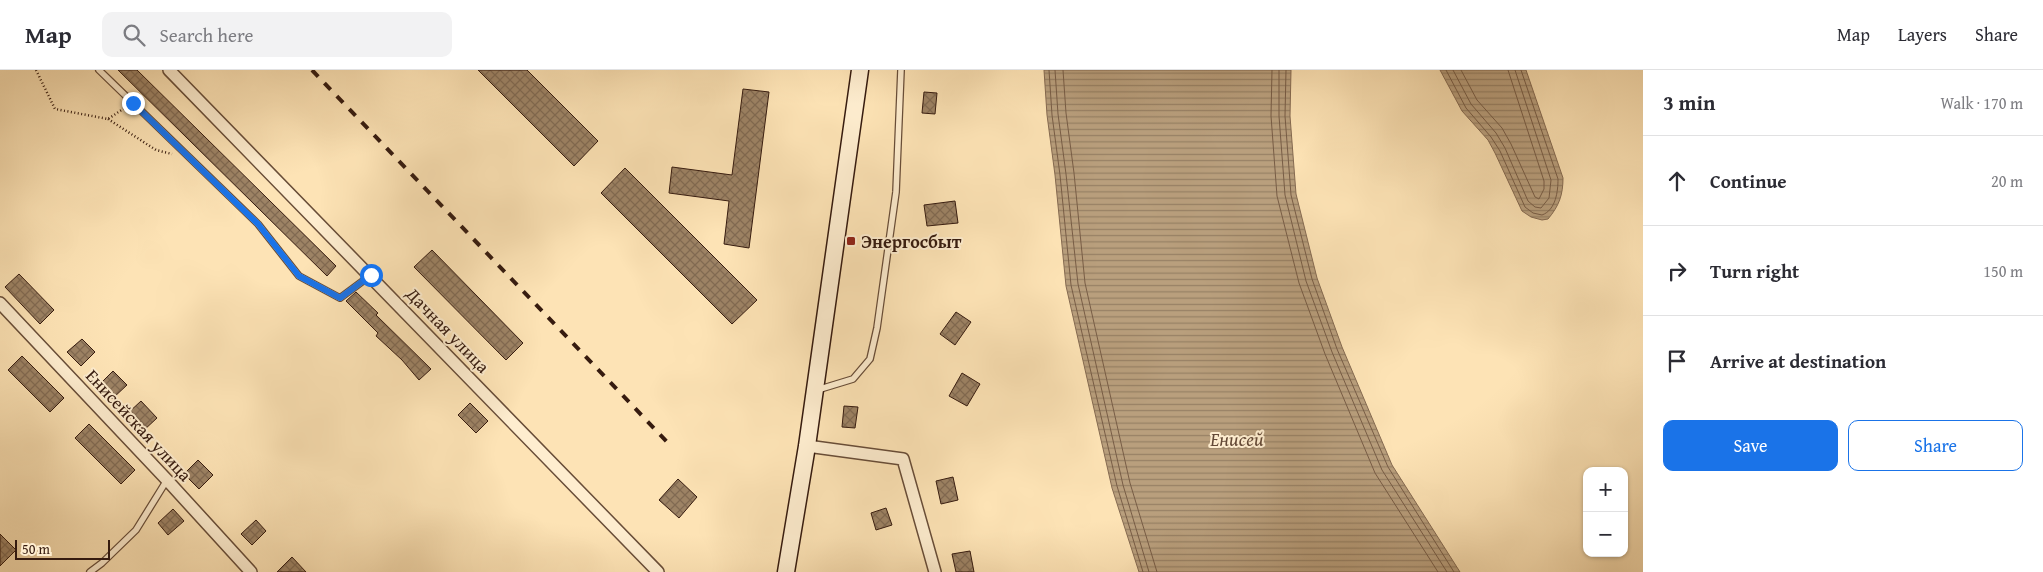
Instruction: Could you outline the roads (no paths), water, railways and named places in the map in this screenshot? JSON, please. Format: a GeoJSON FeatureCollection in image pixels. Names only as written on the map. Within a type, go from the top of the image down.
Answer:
{"type":"FeatureCollection","features":[{"type":"Feature","properties":{"kind":"main road"},"geometry":{"type":"LineString","coordinates":[[786,572],[807,446],[860,70]]}},
{"type":"Feature","properties":{"kind":"street","name":"Дачная улица"},"geometry":{"type":"LineString","coordinates":[[169,70],[371,275],[658,572]]}},
{"type":"Feature","properties":{"kind":"street","name":"Енисейская улица"},"geometry":{"type":"LineString","coordinates":[[0,303],[251,572]]}},
{"type":"Feature","properties":{"kind":"street"},"geometry":{"type":"LineString","coordinates":[[807,446],[903,459],[935,572]]}},
{"type":"Feature","properties":{"kind":"lane"},"geometry":{"type":"LineString","coordinates":[[99,70],[258,224],[299,276],[340,298],[371,275]]}},
{"type":"Feature","properties":{"kind":"lane"},"geometry":{"type":"LineString","coordinates":[[815,390],[853,379],[870,359],[877,328],[896,192],[901,70]]}},
{"type":"Feature","properties":{"kind":"lane"},"geometry":{"type":"LineString","coordinates":[[90,572],[136,530],[167,480]]}},
{"type":"Feature","properties":{"kind":"water","name":"Енисей"},"geometry":{"type":"Polygon","coordinates":[[[1044,70],[1291,70],[1290,116],[1296,194],[1317,278],[1342,347],[1392,465],[1460,572],[1139,572],[1112,488],[1066,286],[1047,115],[1044,70]]]}},
{"type":"Feature","properties":{"kind":"water"},"geometry":{"type":"Polygon","coordinates":[[[1440,70],[1526,70],[1563,178],[1560,200],[1548,219],[1542,220],[1531,217],[1522,211],[1488,140],[1462,111],[1440,70]]]}},
{"type":"Feature","properties":{"kind":"railway"},"geometry":{"type":"LineString","coordinates":[[312,70],[671,446]]}},
{"type":"Feature","properties":{"kind":"place","name":"Энергосбыт"},"geometry":{"type":"Point","coordinates":[851,241]}}]}
